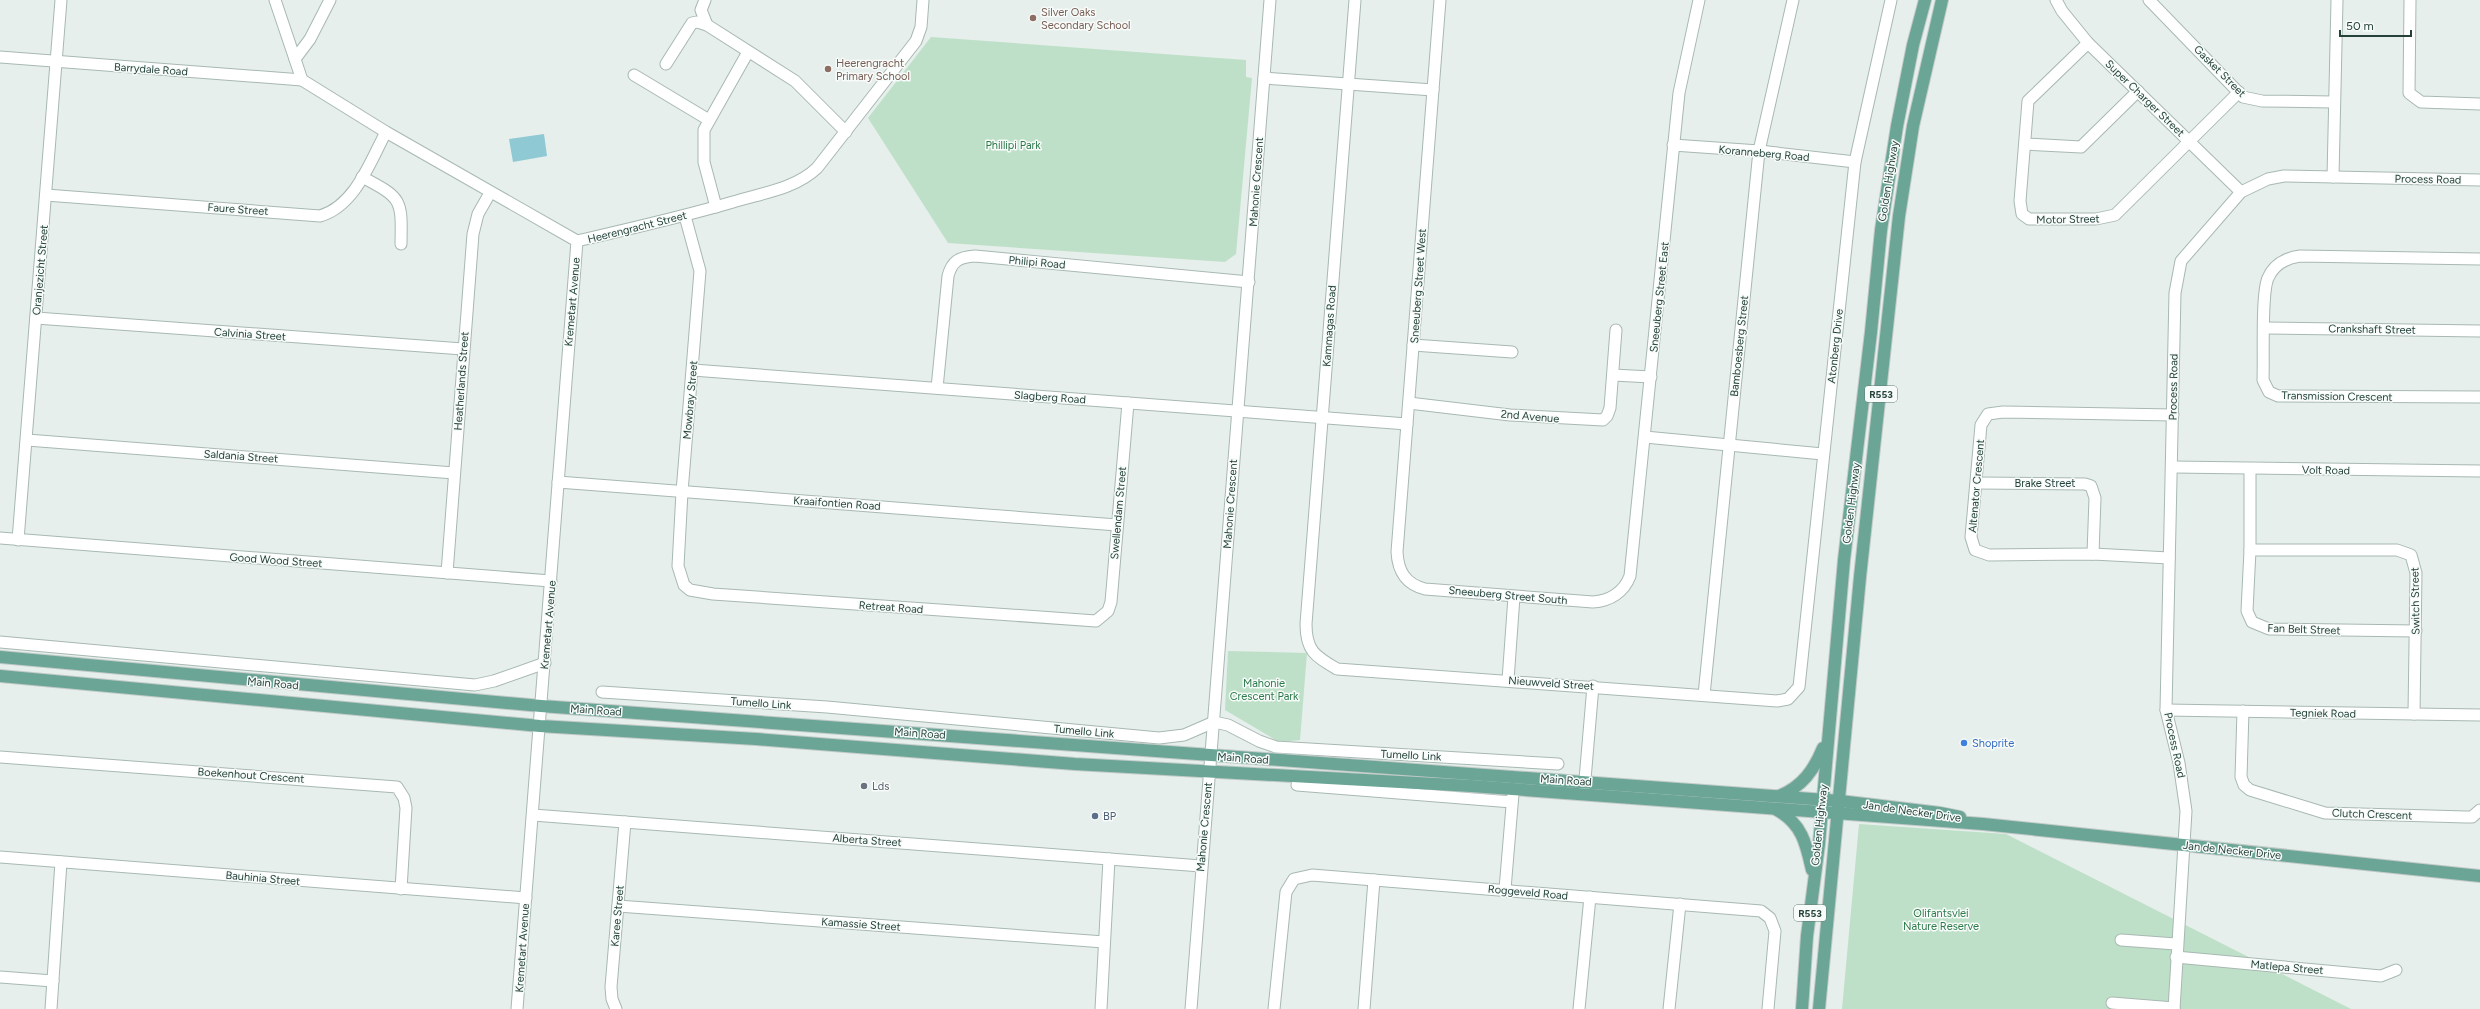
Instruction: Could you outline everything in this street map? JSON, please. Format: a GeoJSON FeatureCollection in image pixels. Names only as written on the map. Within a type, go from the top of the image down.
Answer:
{"type":"FeatureCollection","features":[{"type":"Feature","properties":{"kind":"main road","name":"Golden Highway"},"geometry":{"type":"LineString","coordinates":[[1802,1009],[1813,879],[1822,806],[1827,737],[1881,230],[1897,126],[1913,45],[1925,0]]}},
{"type":"Feature","properties":{"kind":"main road","name":"Golden Highway"},"geometry":{"type":"LineString","coordinates":[[1820,1009],[1840,807],[1860,577],[1899,216],[1913,126],[1942,0]]}},
{"type":"Feature","properties":{"kind":"main road","name":"Main Road"},"geometry":{"type":"LineString","coordinates":[[0,657],[540,706],[887,730],[1211,756],[1514,777],[1584,788],[1840,807]]}},
{"type":"Feature","properties":{"kind":"main road","name":"Main Road"},"geometry":{"type":"LineString","coordinates":[[0,676],[540,726],[1209,773],[1513,789],[1584,788]]}},
{"type":"Feature","properties":{"kind":"main road"},"geometry":{"type":"LineString","coordinates":[[1813,879],[1805,838],[1799,827],[1776,803],[1796,788],[1809,775],[1819,757],[1827,737]]}},
{"type":"Feature","properties":{"kind":"main road","name":"Jan de Necker Drive"},"geometry":{"type":"LineString","coordinates":[[1840,807],[1940,813],[1984,824],[2480,876]]}},
{"type":"Feature","properties":{"kind":"street","name":"Oranjezicht Street"},"geometry":{"type":"LineString","coordinates":[[18,540],[61,0]]}},
{"type":"Feature","properties":{"kind":"street"},"geometry":{"type":"LineString","coordinates":[[275,0],[302,80]]}},
{"type":"Feature","properties":{"kind":"street"},"geometry":{"type":"LineString","coordinates":[[295,59],[310,39],[330,0]]}},
{"type":"Feature","properties":{"kind":"street"},"geometry":{"type":"LineString","coordinates":[[705,0],[701,10],[707,25]]}},
{"type":"Feature","properties":{"kind":"street","name":"Heerengracht Street"},"geometry":{"type":"LineString","coordinates":[[302,80],[386,132],[577,242],[685,216],[799,182],[817,168],[916,41],[921,27],[923,0]]}},
{"type":"Feature","properties":{"kind":"street","name":"Mahonie Crescent"},"geometry":{"type":"LineString","coordinates":[[1191,1009],[1270,0]]}},
{"type":"Feature","properties":{"kind":"street","name":"Kammagas Road"},"geometry":{"type":"LineString","coordinates":[[1311,651],[1307,642],[1306,624],[1355,0]]}},
{"type":"Feature","properties":{"kind":"street","name":"Sneeuberg Street West"},"geometry":{"type":"LineString","coordinates":[[1401,572],[1397,552],[1440,0]]}},
{"type":"Feature","properties":{"kind":"street","name":"Sneeuberg Street East"},"geometry":{"type":"LineString","coordinates":[[1619,592],[1630,576],[1679,93],[1699,0]]}},
{"type":"Feature","properties":{"kind":"street","name":"Bamboesberg Street"},"geometry":{"type":"LineString","coordinates":[[1704,695],[1728,444],[1759,151],[1793,0]]}},
{"type":"Feature","properties":{"kind":"street","name":"Atonberg Drive"},"geometry":{"type":"LineString","coordinates":[[1795,694],[1800,682],[1855,162],[1891,0]]}},
{"type":"Feature","properties":{"kind":"street","name":"Super Charger Street"},"geometry":{"type":"LineString","coordinates":[[2056,0],[2062,11],[2088,42],[2241,192]]}},
{"type":"Feature","properties":{"kind":"street","name":"Gasket Street"},"geometry":{"type":"LineString","coordinates":[[2149,0],[2239,92],[2248,99],[2262,101],[2333,102]]}},
{"type":"Feature","properties":{"kind":"street"},"geometry":{"type":"LineString","coordinates":[[2333,177],[2333,102],[2337,0]]}},
{"type":"Feature","properties":{"kind":"street"},"geometry":{"type":"LineString","coordinates":[[2410,0],[2409,93],[2421,102],[2480,104]]}},
{"type":"Feature","properties":{"kind":"street"},"geometry":{"type":"LineString","coordinates":[[666,64],[692,23],[697,22],[707,25],[795,81],[846,132]]}},
{"type":"Feature","properties":{"kind":"street","name":"Motor Street"},"geometry":{"type":"LineString","coordinates":[[2088,42],[2028,100],[2020,201],[2021,211],[2025,217],[2034,219],[2096,219],[2110,217],[2119,212],[2188,140],[2239,92]]}},
{"type":"Feature","properties":{"kind":"street"},"geometry":{"type":"LineString","coordinates":[[716,207],[703,151],[704,130],[748,52]]}},
{"type":"Feature","properties":{"kind":"street","name":"Barrydale Road"},"geometry":{"type":"LineString","coordinates":[[0,57],[302,80]]}},
{"type":"Feature","properties":{"kind":"street"},"geometry":{"type":"LineString","coordinates":[[634,75],[709,120]]}},
{"type":"Feature","properties":{"kind":"street"},"geometry":{"type":"LineString","coordinates":[[1264,78],[1433,90]]}},
{"type":"Feature","properties":{"kind":"street"},"geometry":{"type":"LineString","coordinates":[[2025,144],[2081,147],[2138,91]]}},
{"type":"Feature","properties":{"kind":"street","name":"Faure Street"},"geometry":{"type":"LineString","coordinates":[[46,195],[320,216],[341,206],[362,177],[386,132]]}},
{"type":"Feature","properties":{"kind":"street","name":"Koranneberg Road"},"geometry":{"type":"LineString","coordinates":[[1673,145],[1759,151],[1855,162]]}},
{"type":"Feature","properties":{"kind":"street"},"geometry":{"type":"LineString","coordinates":[[362,177],[383,188],[398,200],[402,213],[401,244]]}},
{"type":"Feature","properties":{"kind":"street","name":"Process Road"},"geometry":{"type":"LineString","coordinates":[[2174,1008],[2176,944],[2184,845],[2185,795],[2166,710],[2178,270],[2184,256],[2241,192],[2260,181],[2276,177],[2480,180]]}},
{"type":"Feature","properties":{"kind":"street","name":"Heatherlands Street"},"geometry":{"type":"LineString","coordinates":[[447,573],[463,349],[475,223],[490,193]]}},
{"type":"Feature","properties":{"kind":"street","name":"Mowbray Street"},"geometry":{"type":"LineString","coordinates":[[684,585],[678,566],[682,492],[700,271],[685,216]]}},
{"type":"Feature","properties":{"kind":"street","name":"Kremetart Avenue"},"geometry":{"type":"LineString","coordinates":[[517,1009],[577,242]]}},
{"type":"Feature","properties":{"kind":"street","name":"Philipi Road"},"geometry":{"type":"LineString","coordinates":[[937,388],[948,276],[951,265],[956,260],[974,256],[1249,282]]}},
{"type":"Feature","properties":{"kind":"street","name":"Transmission Crescent"},"geometry":{"type":"LineString","coordinates":[[2480,259],[2291,257],[2277,265],[2268,277],[2265,286],[2263,380],[2267,389],[2275,395],[2480,397]]}},
{"type":"Feature","properties":{"kind":"street","name":"Calvinia Street"},"geometry":{"type":"LineString","coordinates":[[36,318],[463,349]]}},
{"type":"Feature","properties":{"kind":"street","name":"Crankshaft Street"},"geometry":{"type":"LineString","coordinates":[[2265,328],[2480,330]]}},
{"type":"Feature","properties":{"kind":"street","name":"2nd Avenue"},"geometry":{"type":"LineString","coordinates":[[1409,404],[1510,415],[1599,420],[1605,419],[1608,413],[1613,375],[1616,330]]}},
{"type":"Feature","properties":{"kind":"street"},"geometry":{"type":"LineString","coordinates":[[1413,346],[1512,352]]}},
{"type":"Feature","properties":{"kind":"street","name":"Slagberg Road"},"geometry":{"type":"LineString","coordinates":[[693,370],[1407,424]]}},
{"type":"Feature","properties":{"kind":"street"},"geometry":{"type":"LineString","coordinates":[[1613,375],[1651,377]]}},
{"type":"Feature","properties":{"kind":"street","name":"Swellendam Street"},"geometry":{"type":"LineString","coordinates":[[1100,619],[1108,611],[1111,602],[1128,403]]}},
{"type":"Feature","properties":{"kind":"street","name":"Altenator Crescent"},"geometry":{"type":"LineString","coordinates":[[2169,558],[2093,554],[1990,555],[1975,550],[1971,536],[1977,483],[1981,425],[1988,414],[2003,412],[2173,415]]}},
{"type":"Feature","properties":{"kind":"street"},"geometry":{"type":"LineString","coordinates":[[1645,437],[1823,454]]}},
{"type":"Feature","properties":{"kind":"street","name":"Saldania Street"},"geometry":{"type":"LineString","coordinates":[[27,440],[454,473]]}},
{"type":"Feature","properties":{"kind":"street","name":"Volt Road"},"geometry":{"type":"LineString","coordinates":[[2173,467],[2480,471]]}},
{"type":"Feature","properties":{"kind":"street","name":"Fan Belt Street"},"geometry":{"type":"LineString","coordinates":[[2250,469],[2248,615],[2252,622],[2269,629],[2416,630]]}},
{"type":"Feature","properties":{"kind":"street","name":"Kraaifontien Road"},"geometry":{"type":"LineString","coordinates":[[558,482],[1117,525]]}},
{"type":"Feature","properties":{"kind":"street","name":"Brake Street"},"geometry":{"type":"LineString","coordinates":[[1977,483],[2085,484],[2091,486],[2095,498],[2093,554]]}},
{"type":"Feature","properties":{"kind":"street","name":"Good Wood Street"},"geometry":{"type":"LineString","coordinates":[[0,538],[551,581]]}},
{"type":"Feature","properties":{"kind":"street","name":"Switch Street"},"geometry":{"type":"LineString","coordinates":[[2250,550],[2384,550],[2408,553],[2415,566],[2416,630],[2414,714]]}},
{"type":"Feature","properties":{"kind":"street","name":"Sneeuberg Street South"},"geometry":{"type":"LineString","coordinates":[[1401,572],[1409,582],[1425,588],[1514,597],[1600,602],[1619,592]]}},
{"type":"Feature","properties":{"kind":"street","name":"Retreat Road"},"geometry":{"type":"LineString","coordinates":[[684,585],[690,590],[713,594],[1083,621],[1096,621],[1100,619]]}},
{"type":"Feature","properties":{"kind":"street"},"geometry":{"type":"LineString","coordinates":[[1508,680],[1514,597]]}},
{"type":"Feature","properties":{"kind":"street"},"geometry":{"type":"LineString","coordinates":[[0,642],[475,685],[494,681],[544,663]]}},
{"type":"Feature","properties":{"kind":"street","name":"Nieuwveld Street"},"geometry":{"type":"LineString","coordinates":[[1311,651],[1337,669],[1593,686],[1779,702],[1788,699],[1795,694]]}},
{"type":"Feature","properties":{"kind":"street"},"geometry":{"type":"LineString","coordinates":[[1584,788],[1593,686]]}},
{"type":"Feature","properties":{"kind":"street","name":"Tumello Link"},"geometry":{"type":"LineString","coordinates":[[602,692],[827,708],[1159,738],[1184,735],[1214,722],[1228,725],[1259,742],[1276,747],[1558,764]]}},
{"type":"Feature","properties":{"kind":"street","name":"Tegniek Road"},"geometry":{"type":"LineString","coordinates":[[2166,710],[2480,715]]}},
{"type":"Feature","properties":{"kind":"street","name":"Clutch Crescent"},"geometry":{"type":"LineString","coordinates":[[2243,711],[2241,777],[2244,785],[2250,790],[2325,813],[2472,817],[2480,810]]}},
{"type":"Feature","properties":{"kind":"street","name":"Boekenhout Crescent"},"geometry":{"type":"LineString","coordinates":[[0,757],[397,788],[404,798],[406,808],[401,889]]}},
{"type":"Feature","properties":{"kind":"street"},"geometry":{"type":"LineString","coordinates":[[1505,889],[1514,777]]}},
{"type":"Feature","properties":{"kind":"street"},"geometry":{"type":"LineString","coordinates":[[1298,785],[1512,802]]}},
{"type":"Feature","properties":{"kind":"street","name":"Alberta Street"},"geometry":{"type":"LineString","coordinates":[[533,815],[1201,866]]}},
{"type":"Feature","properties":{"kind":"street","name":"Karee Street"},"geometry":{"type":"LineString","coordinates":[[616,1009],[611,994],[625,822]]}},
{"type":"Feature","properties":{"kind":"street","name":"Bauhinia Street"},"geometry":{"type":"LineString","coordinates":[[0,858],[526,898]]}},
{"type":"Feature","properties":{"kind":"street"},"geometry":{"type":"LineString","coordinates":[[1101,1009],[1109,859]]}},
{"type":"Feature","properties":{"kind":"street"},"geometry":{"type":"LineString","coordinates":[[51,1009],[61,862]]}},
{"type":"Feature","properties":{"kind":"street","name":"Roggeveld Road"},"geometry":{"type":"LineString","coordinates":[[1274,1009],[1282,909],[1290,883],[1299,877],[1312,875],[1753,909],[1767,915],[1773,922],[1774,931],[1768,1009]]}},
{"type":"Feature","properties":{"kind":"street"},"geometry":{"type":"LineString","coordinates":[[1364,1009],[1374,880]]}},
{"type":"Feature","properties":{"kind":"street"},"geometry":{"type":"LineString","coordinates":[[1578,1009],[1590,897]]}},
{"type":"Feature","properties":{"kind":"street"},"geometry":{"type":"LineString","coordinates":[[1669,1009],[1680,904]]}},
{"type":"Feature","properties":{"kind":"street","name":"Kamassie Street"},"geometry":{"type":"LineString","coordinates":[[618,906],[1104,942]]}},
{"type":"Feature","properties":{"kind":"street"},"geometry":{"type":"LineString","coordinates":[[2120,940],[2176,944]]}},
{"type":"Feature","properties":{"kind":"street","name":"Matlepa Street"},"geometry":{"type":"LineString","coordinates":[[2176,957],[2381,976],[2396,970]]}},
{"type":"Feature","properties":{"kind":"street"},"geometry":{"type":"LineString","coordinates":[[0,977],[53,981]]}},
{"type":"Feature","properties":{"kind":"street"},"geometry":{"type":"LineString","coordinates":[[2112,1003],[2174,1008]]}},
{"type":"Feature","properties":{"kind":"green space","name":"Phillipi Park"},"geometry":{"type":"Polygon","coordinates":[[[931,37],[1246,60],[1246,77],[1252,78],[1236,254],[1225,262],[948,243],[868,118],[931,37]]]}},
{"type":"Feature","properties":{"kind":"green space","name":"Mahonie Crescent Park"},"geometry":{"type":"Polygon","coordinates":[[[1228,651],[1307,653],[1300,740],[1279,742],[1225,710],[1228,651]]]}},
{"type":"Feature","properties":{"kind":"green space","name":"Olifantsvlei Nature Reserve"},"geometry":{"type":"Polygon","coordinates":[[[1859,824],[2006,834],[2351,1009],[1842,1009],[1859,824]]]}},
{"type":"Feature","properties":{"kind":"water"},"geometry":{"type":"Polygon","coordinates":[[[544,134],[547,156],[513,162],[509,139],[544,134]]]}},
{"type":"Feature","properties":{"kind":"place","name":"Silver Oaks Secondary School"},"geometry":{"type":"Point","coordinates":[1033,18]}},
{"type":"Feature","properties":{"kind":"place","name":"Heerengracht Primary School"},"geometry":{"type":"Point","coordinates":[828,69]}},
{"type":"Feature","properties":{"kind":"place","name":"Shoprite"},"geometry":{"type":"Point","coordinates":[1964,743]}},
{"type":"Feature","properties":{"kind":"place","name":"Lds"},"geometry":{"type":"Point","coordinates":[864,786]}},
{"type":"Feature","properties":{"kind":"place","name":"BP"},"geometry":{"type":"Point","coordinates":[1095,816]}}]}
